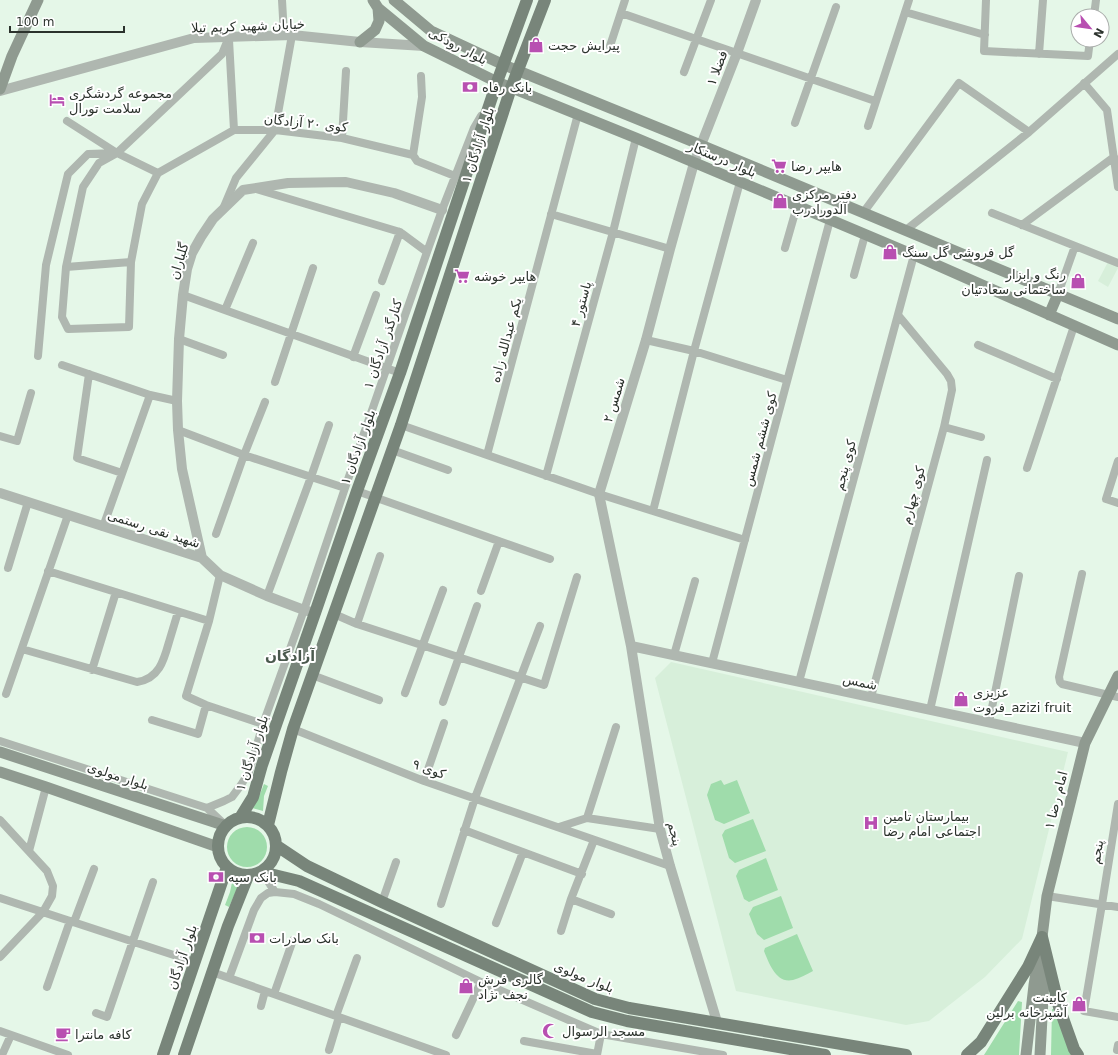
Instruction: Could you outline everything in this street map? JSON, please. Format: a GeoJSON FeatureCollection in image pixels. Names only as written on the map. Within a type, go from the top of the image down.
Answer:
{"type":"FeatureCollection","features":[{"type":"Feature","properties":{"kind":"main road"},"geometry":{"type":"LineString","coordinates":[[0,90],[15,50],[38,0]]}},
{"type":"Feature","properties":{"kind":"main road","name":"بلوار رودکی"},"geometry":{"type":"LineString","coordinates":[[394,0],[431,30],[518,71]]}},
{"type":"Feature","properties":{"kind":"main road","name":"بلوار آزادگان ۱"},"geometry":{"type":"LineString","coordinates":[[240,818],[253,798],[310,612],[357,491],[400,373],[492,96],[527,0]]}},
{"type":"Feature","properties":{"kind":"main road","name":"بلوار آزادگان ۱"},"geometry":{"type":"LineString","coordinates":[[268,825],[293,729],[401,425],[511,88],[545,0]]}},
{"type":"Feature","properties":{"kind":"main road"},"geometry":{"type":"LineString","coordinates":[[360,42],[375,30],[379,21],[376,4]]}},
{"type":"Feature","properties":{"kind":"main road","name":"بلوار رودکی"},"geometry":{"type":"LineString","coordinates":[[376,4],[424,46],[511,88]]}},
{"type":"Feature","properties":{"kind":"main road","name":"بلوار درستکار"},"geometry":{"type":"LineString","coordinates":[[518,71],[701,145],[1118,319]]}},
{"type":"Feature","properties":{"kind":"main road","name":"بلوار درستکار"},"geometry":{"type":"LineString","coordinates":[[511,88],[636,138],[914,255],[1118,345]]}},
{"type":"Feature","properties":{"kind":"main road"},"geometry":{"type":"LineString","coordinates":[[1049,315],[1058,294]]}},
{"type":"Feature","properties":{"kind":"main road","name":"امام رضا ۱"},"geometry":{"type":"LineString","coordinates":[[1026,1055],[1034,985],[1047,896],[1085,743],[1113,696],[1118,676]]}},
{"type":"Feature","properties":{"kind":"main road","name":"بلوار مولوی"},"geometry":{"type":"LineString","coordinates":[[0,752],[226,826]]}},
{"type":"Feature","properties":{"kind":"main road"},"geometry":{"type":"LineString","coordinates":[[262,765],[271,775],[281,772]]}},
{"type":"Feature","properties":{"kind":"main road"},"geometry":{"type":"LineString","coordinates":[[0,772],[218,847]]}},
{"type":"Feature","properties":{"kind":"main road"},"geometry":{"type":"LineString","coordinates":[[240,818],[255,818],[262,821],[273,831],[276,838],[277,846],[274,858],[267,868],[255,875],[240,875],[233,872],[222,861],[219,854],[219,839],[222,832],[226,826],[240,818]]}},
{"type":"Feature","properties":{"kind":"main road","name":"بلوار مولوی"},"geometry":{"type":"LineString","coordinates":[[277,846],[307,866],[382,902],[595,999],[629,1008],[906,1055]]}},
{"type":"Feature","properties":{"kind":"main road","name":"بلوار آزادگان"},"geometry":{"type":"LineString","coordinates":[[163,1055],[227,867]]}},
{"type":"Feature","properties":{"kind":"main road"},"geometry":{"type":"LineString","coordinates":[[262,872],[299,881],[314,887],[592,1012],[627,1021],[825,1055]]}},
{"type":"Feature","properties":{"kind":"main road"},"geometry":{"type":"LineString","coordinates":[[314,887],[313,878],[320,872]]}},
{"type":"Feature","properties":{"kind":"main road"},"geometry":{"type":"LineString","coordinates":[[184,1055],[228,926],[248,876]]}},
{"type":"Feature","properties":{"kind":"main road"},"geometry":{"type":"LineString","coordinates":[[210,920],[216,920],[228,926]]}},
{"type":"Feature","properties":{"kind":"main road"},"geometry":{"type":"LineString","coordinates":[[967,1055],[981,1042],[1028,967],[1042,937]]}},
{"type":"Feature","properties":{"kind":"main road"},"geometry":{"type":"LineString","coordinates":[[1042,937],[1058,1006],[1074,1049],[1078,1055]]}},
{"type":"Feature","properties":{"kind":"main road","name":"امام رضا ۱"},"geometry":{"type":"LineString","coordinates":[[1040,1055],[1044,980],[1042,937]]}},
{"type":"Feature","properties":{"kind":"main road"},"geometry":{"type":"LineString","coordinates":[[627,1021],[629,1008]]}},
{"type":"Feature","properties":{"kind":"street"},"geometry":{"type":"LineString","coordinates":[[222,209],[236,178],[275,130],[288,35],[282,0]]}},
{"type":"Feature","properties":{"kind":"street"},"geometry":{"type":"LineString","coordinates":[[610,46],[625,0]]}},
{"type":"Feature","properties":{"kind":"street"},"geometry":{"type":"LineString","coordinates":[[684,72],[711,0]]}},
{"type":"Feature","properties":{"kind":"street","name":"فضلا ۱"},"geometry":{"type":"LineString","coordinates":[[694,163],[756,0]]}},
{"type":"Feature","properties":{"kind":"street"},"geometry":{"type":"LineString","coordinates":[[868,126],[909,0]]}},
{"type":"Feature","properties":{"kind":"street"},"geometry":{"type":"LineString","coordinates":[[986,0],[984,52],[1088,56],[1089,48]]}},
{"type":"Feature","properties":{"kind":"street"},"geometry":{"type":"LineString","coordinates":[[1039,54],[1043,0]]}},
{"type":"Feature","properties":{"kind":"street"},"geometry":{"type":"LineString","coordinates":[[795,123],[836,7]]}},
{"type":"Feature","properties":{"kind":"street"},"geometry":{"type":"LineString","coordinates":[[905,12],[985,35]]}},
{"type":"Feature","properties":{"kind":"street"},"geometry":{"type":"LineString","coordinates":[[621,13],[875,101]]}},
{"type":"Feature","properties":{"kind":"street","name":"خیابان شهید کریم تیلا"},"geometry":{"type":"LineString","coordinates":[[0,90],[194,38],[288,35],[424,46]]}},
{"type":"Feature","properties":{"kind":"street"},"geometry":{"type":"LineString","coordinates":[[229,37],[234,130]]}},
{"type":"Feature","properties":{"kind":"street"},"geometry":{"type":"LineString","coordinates":[[67,121],[117,153],[158,173],[142,204],[131,262],[129,326],[68,329],[62,317],[66,267],[83,187],[99,163],[117,153],[222,54],[229,37]]}},
{"type":"Feature","properties":{"kind":"street"},"geometry":{"type":"LineString","coordinates":[[906,230],[1029,132],[1118,54]]}},
{"type":"Feature","properties":{"kind":"street"},"geometry":{"type":"LineString","coordinates":[[342,138],[346,71]]}},
{"type":"Feature","properties":{"kind":"street"},"geometry":{"type":"LineString","coordinates":[[413,155],[422,97],[421,76]]}},
{"type":"Feature","properties":{"kind":"street"},"geometry":{"type":"LineString","coordinates":[[863,213],[959,83],[1029,132]]}},
{"type":"Feature","properties":{"kind":"street"},"geometry":{"type":"LineString","coordinates":[[1084,83],[1107,110],[1118,187]]}},
{"type":"Feature","properties":{"kind":"street","name":"کنارگذر آزادگان ۱"},"geometry":{"type":"LineString","coordinates":[[207,808],[232,797],[249,772],[263,724],[310,612],[345,488],[442,210],[474,128],[492,96]]}},
{"type":"Feature","properties":{"kind":"street","name":"یکم عبدالله زاده"},"geometry":{"type":"LineString","coordinates":[[487,455],[578,114]]}},
{"type":"Feature","properties":{"kind":"street","name":"کوی ۲۰ آزادگان"},"geometry":{"type":"LineString","coordinates":[[158,173],[234,130],[275,130],[342,138],[413,155],[417,161],[456,176]]}},
{"type":"Feature","properties":{"kind":"street","name":"پاستور ۴"},"geometry":{"type":"LineString","coordinates":[[546,476],[636,138]]}},
{"type":"Feature","properties":{"kind":"street"},"geometry":{"type":"LineString","coordinates":[[38,356],[46,266],[68,174],[88,154],[117,153]]}},
{"type":"Feature","properties":{"kind":"street"},"geometry":{"type":"LineString","coordinates":[[1022,225],[1114,157]]}},
{"type":"Feature","properties":{"kind":"street","name":"شمس ۲"},"geometry":{"type":"LineString","coordinates":[[631,646],[599,494],[646,340],[694,163]]}},
{"type":"Feature","properties":{"kind":"street","name":"گلباران"},"geometry":{"type":"LineString","coordinates":[[202,558],[182,469],[177,400],[179,339],[187,269],[192,253],[213,219],[243,190],[288,183],[346,182],[394,193],[442,210]]}},
{"type":"Feature","properties":{"kind":"street"},"geometry":{"type":"LineString","coordinates":[[653,511],[694,351],[740,182]]}},
{"type":"Feature","properties":{"kind":"street"},"geometry":{"type":"LineString","coordinates":[[253,188],[400,232],[427,252]]}},
{"type":"Feature","properties":{"kind":"street"},"geometry":{"type":"LineString","coordinates":[[785,248],[797,206]]}},
{"type":"Feature","properties":{"kind":"street"},"geometry":{"type":"LineString","coordinates":[[992,213],[1118,263]]}},
{"type":"Feature","properties":{"kind":"street"},"geometry":{"type":"LineString","coordinates":[[552,214],[670,249]]}},
{"type":"Feature","properties":{"kind":"street","name":"کوی ششم شمس"},"geometry":{"type":"LineString","coordinates":[[712,663],[830,220]]}},
{"type":"Feature","properties":{"kind":"street"},"geometry":{"type":"LineString","coordinates":[[382,281],[400,232]]}},
{"type":"Feature","properties":{"kind":"street"},"geometry":{"type":"LineString","coordinates":[[854,275],[865,235]]}},
{"type":"Feature","properties":{"kind":"street"},"geometry":{"type":"LineString","coordinates":[[225,310],[253,243]]}},
{"type":"Feature","properties":{"kind":"street"},"geometry":{"type":"LineString","coordinates":[[1058,294],[1075,246]]}},
{"type":"Feature","properties":{"kind":"street","name":"کوی پنجم"},"geometry":{"type":"LineString","coordinates":[[799,682],[914,255]]}},
{"type":"Feature","properties":{"kind":"street"},"geometry":{"type":"LineString","coordinates":[[66,267],[131,262]]}},
{"type":"Feature","properties":{"kind":"street"},"geometry":{"type":"LineString","coordinates":[[275,382],[313,268]]}},
{"type":"Feature","properties":{"kind":"street"},"geometry":{"type":"LineString","coordinates":[[353,357],[376,295]]}},
{"type":"Feature","properties":{"kind":"street"},"geometry":{"type":"LineString","coordinates":[[183,296],[400,373]]}},
{"type":"Feature","properties":{"kind":"street","name":"کوی چهارم"},"geometry":{"type":"LineString","coordinates":[[870,697],[944,427],[952,390],[951,381],[947,374],[898,315]]}},
{"type":"Feature","properties":{"kind":"street"},"geometry":{"type":"LineString","coordinates":[[1027,468],[1074,326]]}},
{"type":"Feature","properties":{"kind":"street"},"geometry":{"type":"LineString","coordinates":[[179,339],[223,355]]}},
{"type":"Feature","properties":{"kind":"street"},"geometry":{"type":"LineString","coordinates":[[646,340],[694,351],[788,380]]}},
{"type":"Feature","properties":{"kind":"street"},"geometry":{"type":"LineString","coordinates":[[978,345],[1057,379]]}},
{"type":"Feature","properties":{"kind":"street"},"geometry":{"type":"LineString","coordinates":[[62,365],[150,395],[177,400]]}},
{"type":"Feature","properties":{"kind":"street"},"geometry":{"type":"LineString","coordinates":[[89,374],[77,458],[122,473]]}},
{"type":"Feature","properties":{"kind":"street"},"geometry":{"type":"LineString","coordinates":[[0,436],[17,440],[31,393]]}},
{"type":"Feature","properties":{"kind":"street"},"geometry":{"type":"LineString","coordinates":[[103,526],[150,395]]}},
{"type":"Feature","properties":{"kind":"street"},"geometry":{"type":"LineString","coordinates":[[216,534],[244,455],[265,402]]}},
{"type":"Feature","properties":{"kind":"street"},"geometry":{"type":"LineString","coordinates":[[267,596],[312,477],[329,425]]}},
{"type":"Feature","properties":{"kind":"street"},"geometry":{"type":"LineString","coordinates":[[401,425],[599,494],[745,540]]}},
{"type":"Feature","properties":{"kind":"street"},"geometry":{"type":"LineString","coordinates":[[944,427],[980,437]]}},
{"type":"Feature","properties":{"kind":"street"},"geometry":{"type":"LineString","coordinates":[[178,430],[244,455],[345,488]]}},
{"type":"Feature","properties":{"kind":"street"},"geometry":{"type":"LineString","coordinates":[[392,450],[448,470]]}},
{"type":"Feature","properties":{"kind":"street"},"geometry":{"type":"LineString","coordinates":[[930,710],[987,460]]}},
{"type":"Feature","properties":{"kind":"street"},"geometry":{"type":"LineString","coordinates":[[1118,461],[1106,499],[1118,503]]}},
{"type":"Feature","properties":{"kind":"street"},"geometry":{"type":"LineString","coordinates":[[357,491],[550,559]]}},
{"type":"Feature","properties":{"kind":"street","name":"شهید نقی رستمی"},"geometry":{"type":"LineString","coordinates":[[0,493],[202,558],[220,575],[267,596],[310,612]]}},
{"type":"Feature","properties":{"kind":"street"},"geometry":{"type":"LineString","coordinates":[[8,568],[28,502]]}},
{"type":"Feature","properties":{"kind":"street"},"geometry":{"type":"LineString","coordinates":[[6,694],[68,515]]}},
{"type":"Feature","properties":{"kind":"street"},"geometry":{"type":"LineString","coordinates":[[480,591],[499,541]]}},
{"type":"Feature","properties":{"kind":"street"},"geometry":{"type":"LineString","coordinates":[[357,624],[380,556]]}},
{"type":"Feature","properties":{"kind":"street"},"geometry":{"type":"LineString","coordinates":[[48,571],[208,621]]}},
{"type":"Feature","properties":{"kind":"street"},"geometry":{"type":"LineString","coordinates":[[1082,574],[1059,677],[1060,682],[1062,684],[1113,696]]}},
{"type":"Feature","properties":{"kind":"street"},"geometry":{"type":"LineString","coordinates":[[220,575],[186,696],[206,705],[263,724]]}},
{"type":"Feature","properties":{"kind":"street"},"geometry":{"type":"LineString","coordinates":[[989,722],[1019,576]]}},
{"type":"Feature","properties":{"kind":"street"},"geometry":{"type":"LineString","coordinates":[[334,614],[357,624],[544,685],[577,577]]}},
{"type":"Feature","properties":{"kind":"street"},"geometry":{"type":"LineString","coordinates":[[674,655],[695,581]]}},
{"type":"Feature","properties":{"kind":"street"},"geometry":{"type":"LineString","coordinates":[[405,693],[443,590]]}},
{"type":"Feature","properties":{"kind":"street"},"geometry":{"type":"LineString","coordinates":[[92,670],[116,592]]}},
{"type":"Feature","properties":{"kind":"street"},"geometry":{"type":"LineString","coordinates":[[443,702],[477,606]]}},
{"type":"Feature","properties":{"kind":"street"},"geometry":{"type":"LineString","coordinates":[[22,649],[137,682],[144,681],[153,676],[163,663],[178,612]]}},
{"type":"Feature","properties":{"kind":"street"},"geometry":{"type":"LineString","coordinates":[[441,904],[474,798],[540,626]]}},
{"type":"Feature","properties":{"kind":"street","name":"شمس"},"geometry":{"type":"LineString","coordinates":[[631,646],[1085,743]]}},
{"type":"Feature","properties":{"kind":"street","name":"پنجم"},"geometry":{"type":"LineString","coordinates":[[631,646],[660,829],[717,1022]]}},
{"type":"Feature","properties":{"kind":"street"},"geometry":{"type":"LineString","coordinates":[[312,675],[379,700]]}},
{"type":"Feature","properties":{"kind":"street"},"geometry":{"type":"LineString","coordinates":[[152,720],[198,734],[206,705]]}},
{"type":"Feature","properties":{"kind":"street"},"geometry":{"type":"LineString","coordinates":[[424,780],[444,723]]}},
{"type":"Feature","properties":{"kind":"street"},"geometry":{"type":"LineString","coordinates":[[587,818],[616,727]]}},
{"type":"Feature","properties":{"kind":"street","name":"کوی ۹"},"geometry":{"type":"LineString","coordinates":[[293,729],[424,780],[670,866]]}},
{"type":"Feature","properties":{"kind":"street"},"geometry":{"type":"LineString","coordinates":[[0,741],[207,808],[226,826]]}},
{"type":"Feature","properties":{"kind":"street"},"geometry":{"type":"LineString","coordinates":[[249,772],[253,798]]}},
{"type":"Feature","properties":{"kind":"street"},"geometry":{"type":"LineString","coordinates":[[28,851],[46,787]]}},
{"type":"Feature","properties":{"kind":"street","name":"پنجم"},"geometry":{"type":"LineString","coordinates":[[1118,804],[1084,1011],[1118,1017]]}},
{"type":"Feature","properties":{"kind":"street"},"geometry":{"type":"LineString","coordinates":[[559,827],[587,818],[660,829]]}},
{"type":"Feature","properties":{"kind":"street"},"geometry":{"type":"LineString","coordinates":[[0,820],[47,871],[53,886],[52,896],[43,912],[0,957]]}},
{"type":"Feature","properties":{"kind":"street"},"geometry":{"type":"LineString","coordinates":[[464,830],[582,874]]}},
{"type":"Feature","properties":{"kind":"street"},"geometry":{"type":"LineString","coordinates":[[561,930],[571,899],[594,840]]}},
{"type":"Feature","properties":{"kind":"street"},"geometry":{"type":"LineString","coordinates":[[496,924],[523,852]]}},
{"type":"Feature","properties":{"kind":"street"},"geometry":{"type":"LineString","coordinates":[[382,902],[396,862]]}},
{"type":"Feature","properties":{"kind":"street"},"geometry":{"type":"LineString","coordinates":[[47,987],[94,869]]}},
{"type":"Feature","properties":{"kind":"street"},"geometry":{"type":"LineString","coordinates":[[262,872],[275,892]]}},
{"type":"Feature","properties":{"kind":"street"},"geometry":{"type":"LineString","coordinates":[[96,1013],[107,1017],[153,882]]}},
{"type":"Feature","properties":{"kind":"street"},"geometry":{"type":"LineString","coordinates":[[229,978],[254,910],[262,898],[268,893],[275,892],[294,894],[319,904],[481,982],[601,1034],[723,1055]]}},
{"type":"Feature","properties":{"kind":"street"},"geometry":{"type":"LineString","coordinates":[[1047,896],[1118,907]]}},
{"type":"Feature","properties":{"kind":"street"},"geometry":{"type":"LineString","coordinates":[[0,898],[195,962]]}},
{"type":"Feature","properties":{"kind":"street"},"geometry":{"type":"LineString","coordinates":[[571,899],[611,914]]}},
{"type":"Feature","properties":{"kind":"street"},"geometry":{"type":"LineString","coordinates":[[274,994],[293,940]]}},
{"type":"Feature","properties":{"kind":"street"},"geometry":{"type":"LineString","coordinates":[[328,1050],[337,1016],[357,958]]}},
{"type":"Feature","properties":{"kind":"street"},"geometry":{"type":"LineString","coordinates":[[212,972],[446,1055]]}},
{"type":"Feature","properties":{"kind":"street"},"geometry":{"type":"LineString","coordinates":[[456,1035],[481,982]]}},
{"type":"Feature","properties":{"kind":"street"},"geometry":{"type":"LineString","coordinates":[[261,1006],[265,991]]}},
{"type":"Feature","properties":{"kind":"street"},"geometry":{"type":"LineString","coordinates":[[0,1031],[68,1055]]}},
{"type":"Feature","properties":{"kind":"street"},"geometry":{"type":"LineString","coordinates":[[524,1041],[597,1054],[601,1034]]}},
{"type":"Feature","properties":{"kind":"street"},"geometry":{"type":"LineString","coordinates":[[2,1055],[11,1035]]}},
{"type":"Feature","properties":{"kind":"shaded area"},"geometry":{"type":"Polygon","coordinates":[[[1109,260],[1118,265],[1118,268],[1108,287],[1098,281],[1109,260]]]}},
{"type":"Feature","properties":{"kind":"shaded area","name":"بیمارستان تامین اجتماعی امام رضا"},"geometry":{"type":"Polygon","coordinates":[[[671,662],[1068,752],[1022,939],[985,977],[929,1021],[906,1025],[736,991],[655,678],[671,662]]]}},
{"type":"Feature","properties":{"kind":"green space"},"geometry":{"type":"Polygon","coordinates":[[[721,780],[724,785],[737,780],[750,813],[724,824],[715,820],[707,795],[711,784],[721,780]]]}},
{"type":"Feature","properties":{"kind":"green space"},"geometry":{"type":"Polygon","coordinates":[[[264,784],[268,786],[264,796],[263,811],[252,808],[264,784]]]}},
{"type":"Feature","properties":{"kind":"green space"},"geometry":{"type":"Polygon","coordinates":[[[753,819],[766,851],[735,863],[729,858],[722,835],[725,830],[753,819]]]}},
{"type":"Feature","properties":{"kind":"green space"},"geometry":{"type":"Polygon","coordinates":[[[251,827],[258,830],[264,836],[267,847],[266,855],[258,864],[251,867],[243,867],[236,864],[228,855],[227,843],[230,836],[239,828],[251,827]]]}},
{"type":"Feature","properties":{"kind":"green space"},"geometry":{"type":"Polygon","coordinates":[[[766,858],[778,890],[749,902],[744,899],[736,876],[739,870],[766,858]]]}},
{"type":"Feature","properties":{"kind":"green space"},"geometry":{"type":"Polygon","coordinates":[[[233,878],[241,880],[229,907],[225,905],[233,878]]]}},
{"type":"Feature","properties":{"kind":"green space"},"geometry":{"type":"Polygon","coordinates":[[[781,896],[793,928],[764,940],[757,934],[749,914],[753,907],[781,896]]]}},
{"type":"Feature","properties":{"kind":"green space"},"geometry":{"type":"Polygon","coordinates":[[[797,934],[813,971],[793,980],[782,979],[774,972],[764,951],[765,948],[797,934]]]}},
{"type":"Feature","properties":{"kind":"green space"},"geometry":{"type":"Polygon","coordinates":[[[1018,1001],[1022,1002],[1019,1055],[984,1055],[1018,1001]]]}},
{"type":"Feature","properties":{"kind":"green space"},"geometry":{"type":"Polygon","coordinates":[[[1052,1009],[1055,1009],[1071,1055],[1051,1055],[1052,1009]]]}},
{"type":"Feature","properties":{"kind":"place","name":"پیرایش حجت"},"geometry":{"type":"Point","coordinates":[536,45]}},
{"type":"Feature","properties":{"kind":"place","name":"بانک رفاه"},"geometry":{"type":"Point","coordinates":[470,87]}},
{"type":"Feature","properties":{"kind":"place","name":"مجموعه گردشگری سلامت تورال"},"geometry":{"type":"Point","coordinates":[57,100]}},
{"type":"Feature","properties":{"kind":"place","name":"هایپر رضا"},"geometry":{"type":"Point","coordinates":[779,166]}},
{"type":"Feature","properties":{"kind":"place","name":"دفتر مرکزی آلدورادرب"},"geometry":{"type":"Point","coordinates":[780,201]}},
{"type":"Feature","properties":{"kind":"place","name":"گل فروشی گل سنگ"},"geometry":{"type":"Point","coordinates":[890,252]}},
{"type":"Feature","properties":{"kind":"place","name":"هایپر خوشه"},"geometry":{"type":"Point","coordinates":[462,276]}},
{"type":"Feature","properties":{"kind":"place","name":"رنگ و ابزار ساختمانی سعادتیان"},"geometry":{"type":"Point","coordinates":[1078,281]}},
{"type":"Feature","properties":{"kind":"place","name":"عزیزی فروت_azizi fruit"},"geometry":{"type":"Point","coordinates":[961,699]}},
{"type":"Feature","properties":{"kind":"place","name":"بیمارستان تامین اجتماعی امام رضا"},"geometry":{"type":"Point","coordinates":[871,823]}},
{"type":"Feature","properties":{"kind":"place","name":"بانک سپه"},"geometry":{"type":"Point","coordinates":[216,877]}},
{"type":"Feature","properties":{"kind":"place","name":"بانک صادرات"},"geometry":{"type":"Point","coordinates":[257,938]}},
{"type":"Feature","properties":{"kind":"place","name":"گالری فرش نجف نژاد"},"geometry":{"type":"Point","coordinates":[466,986]}},
{"type":"Feature","properties":{"kind":"place","name":"کابینت آشپزخانه برلین"},"geometry":{"type":"Point","coordinates":[1079,1004]}},
{"type":"Feature","properties":{"kind":"place","name":"مسجد الرسوال"},"geometry":{"type":"Point","coordinates":[550,1031]}},
{"type":"Feature","properties":{"kind":"place","name":"کافه مانترا"},"geometry":{"type":"Point","coordinates":[63,1034]}},
{"type":"Feature","properties":{"kind":"district","name":"آزادگان"},"geometry":{"type":"Point","coordinates":[290,656]}}]}
